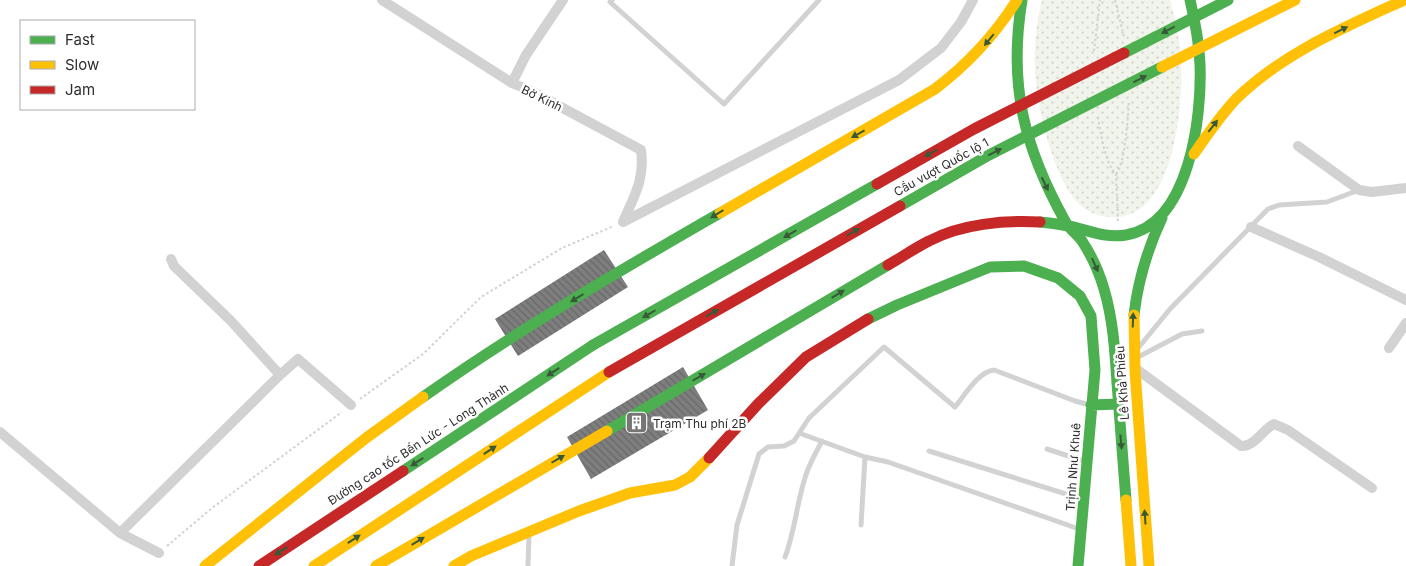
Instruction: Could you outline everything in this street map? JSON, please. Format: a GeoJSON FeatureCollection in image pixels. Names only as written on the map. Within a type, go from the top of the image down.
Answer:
{"type":"FeatureCollection","features":[{"type":"Feature","properties":{"kind":"main road"},"geometry":{"type":"LineString","coordinates":[[205,566],[366,438],[464,368],[733,204],[935,90],[952,77],[983,47],[1017,0]]}},
{"type":"Feature","properties":{"kind":"main road","name":"Lê Khả Phiêu"},"geometry":{"type":"LineString","coordinates":[[1022,0],[1016,49],[1017,79],[1022,114],[1030,147],[1040,173],[1067,226],[1082,241],[1100,276],[1110,310],[1131,566]]}},
{"type":"Feature","properties":{"kind":"main road"},"geometry":{"type":"LineString","coordinates":[[1186,167],[1196,127],[1200,85],[1198,41],[1190,0]]}},
{"type":"Feature","properties":{"kind":"main road","name":"Cầu vượt Quốc lộ 1"},"geometry":{"type":"LineString","coordinates":[[593,345],[974,129],[1228,0]]}},
{"type":"Feature","properties":{"kind":"main road","name":"Cầu vượt Quốc lộ 1"},"geometry":{"type":"LineString","coordinates":[[314,566],[609,372],[989,155],[1295,0]]}},
{"type":"Feature","properties":{"kind":"main road"},"geometry":{"type":"LineString","coordinates":[[1186,167],[1205,136],[1223,114],[1256,81],[1281,62],[1315,42],[1404,0]]}},
{"type":"Feature","properties":{"kind":"main road","name":"Lê Khả Phiêu"},"geometry":{"type":"LineString","coordinates":[[1149,566],[1134,360],[1134,302],[1141,268],[1186,167]]}},
{"type":"Feature","properties":{"kind":"main road"},"geometry":{"type":"LineString","coordinates":[[376,566],[741,353],[930,240],[962,228],[996,222],[1028,222],[1067,226],[1096,234],[1119,236],[1147,228],[1160,218],[1170,205]]}},
{"type":"Feature","properties":{"kind":"main road","name":"Trịnh Như Khuê"},"geometry":{"type":"LineString","coordinates":[[454,566],[471,556],[588,508],[630,494],[675,485],[690,477],[722,445],[758,404],[806,357],[860,323],[897,305],[990,267],[1024,266],[1058,278],[1080,296],[1091,316],[1095,370],[1078,566]]}},
{"type":"Feature","properties":{"kind":"main road","name":"Đường cao tốc Bến Lức - Long Thành"},"geometry":{"type":"LineString","coordinates":[[258,566],[593,345]]}},
{"type":"Feature","properties":{"kind":"main road"},"geometry":{"type":"LineString","coordinates":[[1095,370],[1115,369]]}},
{"type":"Feature","properties":{"kind":"main road"},"geometry":{"type":"LineString","coordinates":[[1091,405],[1118,404]]}},
{"type":"Feature","properties":{"kind":"street","name":"Bờ Kinh"},"geometry":{"type":"LineString","coordinates":[[382,0],[512,83],[533,92],[641,150],[641,182],[623,222]]}},
{"type":"Feature","properties":{"kind":"street"},"geometry":{"type":"LineString","coordinates":[[512,83],[526,55],[563,0]]}},
{"type":"Feature","properties":{"kind":"street"},"geometry":{"type":"LineString","coordinates":[[623,222],[899,80],[941,48],[961,22],[973,0]]}},
{"type":"Feature","properties":{"kind":"street"},"geometry":{"type":"LineString","coordinates":[[1298,146],[1359,190],[1372,192],[1406,188]]}},
{"type":"Feature","properties":{"kind":"street"},"geometry":{"type":"LineString","coordinates":[[1251,227],[1319,257],[1406,300]]}},
{"type":"Feature","properties":{"kind":"street"},"geometry":{"type":"LineString","coordinates":[[171,259],[174,266],[231,321],[280,375]]}},
{"type":"Feature","properties":{"kind":"street"},"geometry":{"type":"LineString","coordinates":[[1389,348],[1406,323]]}},
{"type":"Feature","properties":{"kind":"street"},"geometry":{"type":"LineString","coordinates":[[120,533],[298,359],[351,405]]}},
{"type":"Feature","properties":{"kind":"street"},"geometry":{"type":"LineString","coordinates":[[1134,360],[1241,446],[1252,444],[1269,426],[1274,424],[1288,430],[1372,488]]}},
{"type":"Feature","properties":{"kind":"street"},"geometry":{"type":"LineString","coordinates":[[0,432],[120,533],[159,553]]}},
{"type":"Feature","properties":{"kind":"lane"},"geometry":{"type":"LineString","coordinates":[[612,0],[610,2],[724,104],[819,0]]}},
{"type":"Feature","properties":{"kind":"lane"},"geometry":{"type":"LineString","coordinates":[[1134,360],[1170,309],[1262,214],[1273,206],[1328,202],[1359,190]]}},
{"type":"Feature","properties":{"kind":"lane"},"geometry":{"type":"LineString","coordinates":[[1134,360],[1174,338],[1202,331]]}},
{"type":"Feature","properties":{"kind":"lane"},"geometry":{"type":"LineString","coordinates":[[732,566],[737,525],[758,454],[768,447],[790,444],[809,418],[884,347],[955,407],[982,374],[989,370],[994,370],[1075,401],[1091,405]]}},
{"type":"Feature","properties":{"kind":"lane"},"geometry":{"type":"LineString","coordinates":[[799,433],[1082,530]]}},
{"type":"Feature","properties":{"kind":"lane"},"geometry":{"type":"LineString","coordinates":[[785,557],[792,539],[807,470],[822,441]]}},
{"type":"Feature","properties":{"kind":"lane"},"geometry":{"type":"LineString","coordinates":[[1046,449],[1087,462]]}},
{"type":"Feature","properties":{"kind":"lane"},"geometry":{"type":"LineString","coordinates":[[929,451],[1085,500]]}},
{"type":"Feature","properties":{"kind":"lane"},"geometry":{"type":"LineString","coordinates":[[861,525],[865,457]]}},
{"type":"Feature","properties":{"kind":"lane"},"geometry":{"type":"LineString","coordinates":[[528,566],[529,532]]}},
{"type":"Feature","properties":{"kind":"path"},"geometry":{"type":"LineString","coordinates":[[1116,174],[1119,236]]}},
{"type":"Feature","properties":{"kind":"path"},"geometry":{"type":"LineString","coordinates":[[159,553],[212,508],[423,354],[482,297],[562,248],[623,222]]}},
{"type":"Feature","properties":{"kind":"shaded area"},"geometry":{"type":"Polygon","coordinates":[[[1042,0],[1170,0],[1178,33],[1181,58],[1181,86],[1176,136],[1160,184],[1147,203],[1130,214],[1109,217],[1088,211],[1078,203],[1069,191],[1054,159],[1043,122],[1036,86],[1036,36],[1042,0]]]}},
{"type":"Feature","properties":{"kind":"building"},"geometry":{"type":"Polygon","coordinates":[[[604,250],[628,287],[518,356],[495,319],[604,250]]]}},
{"type":"Feature","properties":{"kind":"building","name":"Trạm Thu phí 2B"},"geometry":{"type":"Polygon","coordinates":[[[683,367],[708,410],[591,479],[567,437],[683,367]]]}},
{"type":"Feature","properties":{"kind":"traffic: fast"},"geometry":{"type":"LineString","coordinates":[[1022,0],[1017,60],[1023,115],[1039,167],[1051,194],[1067,224],[1089,252],[1100,276],[1107,300],[1112,323],[1126,500]]}},
{"type":"Feature","properties":{"kind":"traffic: fast"},"geometry":{"type":"LineString","coordinates":[[1040,222],[1074,227],[1093,233],[1119,236],[1148,227],[1165,211],[1178,190],[1188,165],[1198,111],[1200,86],[1199,56],[1190,0]]}},
{"type":"Feature","properties":{"kind":"traffic: fast"},"geometry":{"type":"LineString","coordinates":[[1124,53],[1228,0]]}},
{"type":"Feature","properties":{"kind":"traffic: fast"},"geometry":{"type":"LineString","coordinates":[[900,206],[989,155],[1162,67]]}},
{"type":"Feature","properties":{"kind":"traffic: fast"},"geometry":{"type":"LineString","coordinates":[[593,345],[877,184]]}},
{"type":"Feature","properties":{"kind":"traffic: fast"},"geometry":{"type":"LineString","coordinates":[[423,397],[532,325],[720,213]]}},
{"type":"Feature","properties":{"kind":"traffic: fast"},"geometry":{"type":"LineString","coordinates":[[1134,315],[1144,265],[1162,218]]}},
{"type":"Feature","properties":{"kind":"traffic: fast"},"geometry":{"type":"LineString","coordinates":[[607,431],[888,265]]}},
{"type":"Feature","properties":{"kind":"traffic: fast"},"geometry":{"type":"LineString","coordinates":[[868,319],[897,305],[990,267],[1024,266],[1058,278],[1080,296],[1091,316],[1095,370],[1078,566]]}},
{"type":"Feature","properties":{"kind":"traffic: fast"},"geometry":{"type":"LineString","coordinates":[[403,471],[593,345]]}},
{"type":"Feature","properties":{"kind":"traffic: fast"},"geometry":{"type":"LineString","coordinates":[[1091,405],[1118,404]]}},
{"type":"Feature","properties":{"kind":"traffic: slow"},"geometry":{"type":"LineString","coordinates":[[720,213],[935,89],[980,48],[1000,25],[1017,0]]}},
{"type":"Feature","properties":{"kind":"traffic: slow"},"geometry":{"type":"LineString","coordinates":[[1162,67],[1295,0]]}},
{"type":"Feature","properties":{"kind":"traffic: slow"},"geometry":{"type":"LineString","coordinates":[[1194,154],[1236,99],[1274,68],[1316,42],[1404,0]]}},
{"type":"Feature","properties":{"kind":"traffic: slow"},"geometry":{"type":"LineString","coordinates":[[1134,315],[1135,371],[1149,566]]}},
{"type":"Feature","properties":{"kind":"traffic: slow"},"geometry":{"type":"LineString","coordinates":[[314,566],[609,372]]}},
{"type":"Feature","properties":{"kind":"traffic: slow"},"geometry":{"type":"LineString","coordinates":[[205,566],[366,438],[423,397]]}},
{"type":"Feature","properties":{"kind":"traffic: slow"},"geometry":{"type":"LineString","coordinates":[[376,566],[607,431]]}},
{"type":"Feature","properties":{"kind":"traffic: slow"},"geometry":{"type":"LineString","coordinates":[[454,566],[471,556],[579,511],[630,493],[675,485],[690,477],[709,458]]}},
{"type":"Feature","properties":{"kind":"traffic: slow"},"geometry":{"type":"LineString","coordinates":[[1126,500],[1131,566]]}},
{"type":"Feature","properties":{"kind":"traffic: jam"},"geometry":{"type":"LineString","coordinates":[[877,184],[974,129],[1124,53]]}},
{"type":"Feature","properties":{"kind":"traffic: jam"},"geometry":{"type":"LineString","coordinates":[[609,372],[900,206]]}},
{"type":"Feature","properties":{"kind":"traffic: jam"},"geometry":{"type":"LineString","coordinates":[[888,265],[941,235],[969,227],[997,223],[1040,222]]}},
{"type":"Feature","properties":{"kind":"traffic: jam"},"geometry":{"type":"LineString","coordinates":[[709,458],[758,404],[806,357],[868,319]]}},
{"type":"Feature","properties":{"kind":"traffic: jam"},"geometry":{"type":"LineString","coordinates":[[259,566],[403,471]]}},
{"type":"Feature","properties":{"kind":"place","name":"Trạm Thu phí 2B"},"geometry":{"type":"Point","coordinates":[637,423]}}]}
